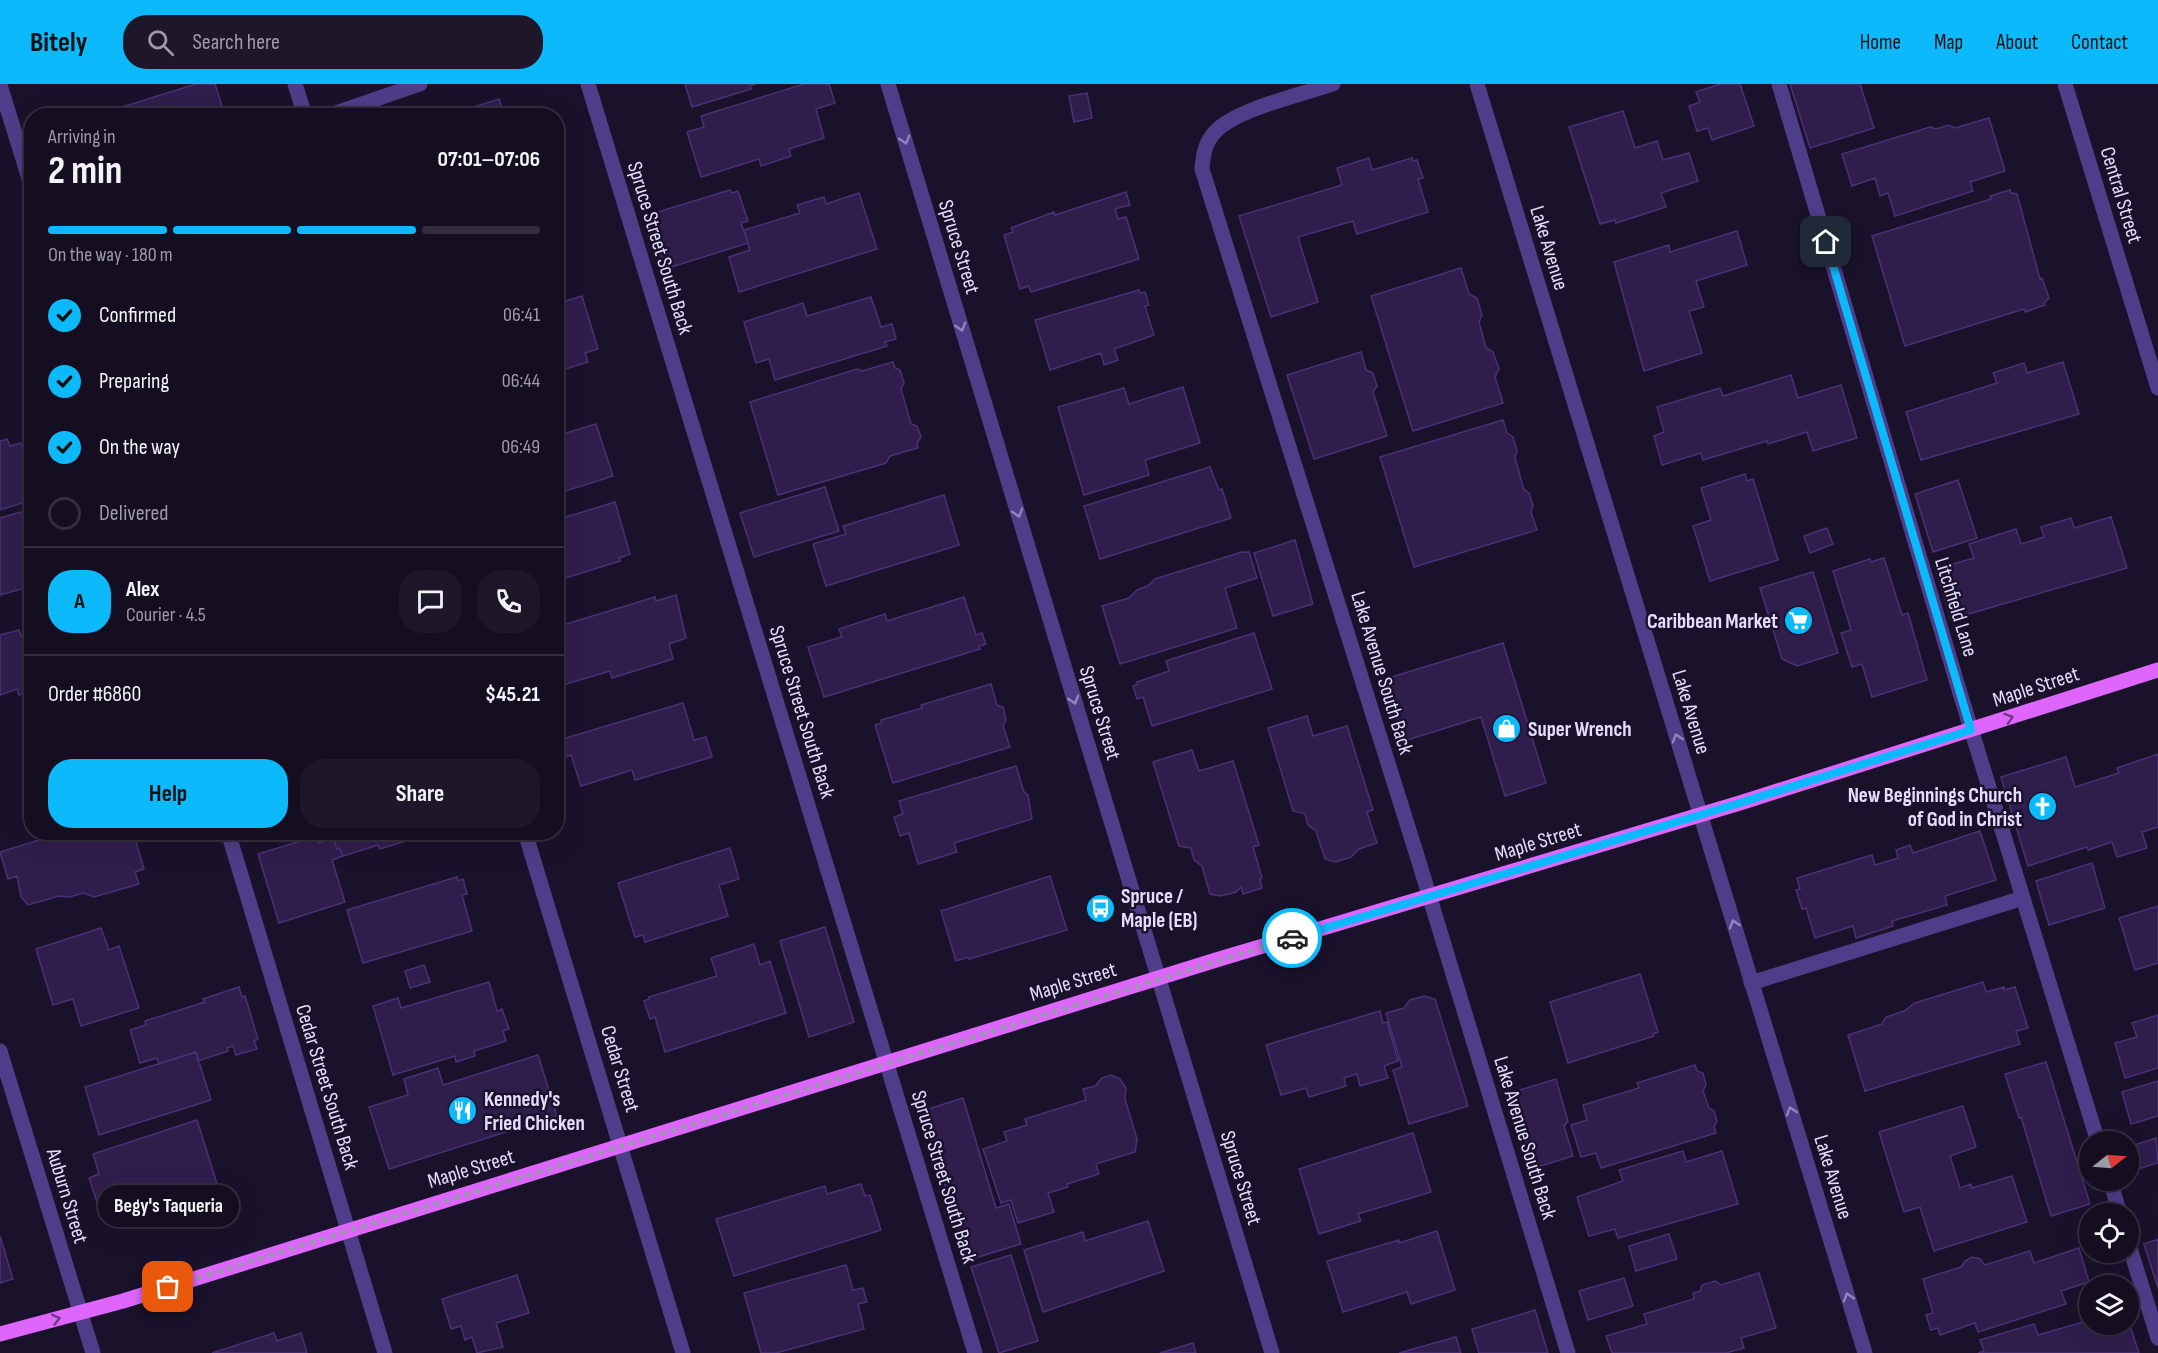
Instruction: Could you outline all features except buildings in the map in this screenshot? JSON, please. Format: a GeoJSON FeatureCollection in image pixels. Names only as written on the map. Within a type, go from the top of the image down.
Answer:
{"type":"FeatureCollection","features":[{"type":"Feature","properties":{"kind":"main road","name":"Maple Street"},"geometry":{"type":"LineString","coordinates":[[0,1334],[82,1312],[1158,978],[1700,815],[2158,670]]}},
{"type":"Feature","properties":{"kind":"street"},"geometry":{"type":"LineString","coordinates":[[295,84],[302,108]]}},
{"type":"Feature","properties":{"kind":"street"},"geometry":{"type":"LineString","coordinates":[[350,108],[420,84]]}},
{"type":"Feature","properties":{"kind":"street","name":"Spruce Street South Back"},"geometry":{"type":"LineString","coordinates":[[588,84],[975,1353]]}},
{"type":"Feature","properties":{"kind":"street","name":"Spruce Street"},"geometry":{"type":"LineString","coordinates":[[888,84],[1272,1353]]}},
{"type":"Feature","properties":{"kind":"street","name":"Lake Avenue South Back"},"geometry":{"type":"LineString","coordinates":[[1333,84],[1241,115],[1216,130],[1204,149],[1202,169],[1430,897],[1568,1353]]}},
{"type":"Feature","properties":{"kind":"street","name":"Lake Avenue"},"geometry":{"type":"LineString","coordinates":[[1477,84],[1865,1353]]}},
{"type":"Feature","properties":{"kind":"street","name":"Litchfield Lane"},"geometry":{"type":"LineString","coordinates":[[1779,84],[1971,730],[2095,1131]]}},
{"type":"Feature","properties":{"kind":"street","name":"Central Street"},"geometry":{"type":"LineString","coordinates":[[2065,84],[2158,388]]}},
{"type":"Feature","properties":{"kind":"street"},"geometry":{"type":"LineString","coordinates":[[0,85],[24,162]]}},
{"type":"Feature","properties":{"kind":"street","name":"Cedar Street South Back"},"geometry":{"type":"LineString","coordinates":[[230,840],[385,1353]]}},
{"type":"Feature","properties":{"kind":"street","name":"Cedar Street"},"geometry":{"type":"LineString","coordinates":[[527,840],[683,1353]]}},
{"type":"Feature","properties":{"kind":"street"},"geometry":{"type":"LineString","coordinates":[[1751,983],[2023,898]]}},
{"type":"Feature","properties":{"kind":"street","name":"Auburn Street"},"geometry":{"type":"LineString","coordinates":[[0,1051],[93,1353]]}},
{"type":"Feature","properties":{"kind":"street"},"geometry":{"type":"LineString","coordinates":[[2135,1263],[2158,1338]]}},
{"type":"Feature","properties":{"kind":"way so far"},"geometry":{"type":"LineString","coordinates":[[168,1287],[348,1229],[1292,938]]}},
{"type":"Feature","properties":{"kind":"place","name":"Caribbean Market"},"geometry":{"type":"Point","coordinates":[1799,621]}},
{"type":"Feature","properties":{"kind":"place","name":"Super Wrench"},"geometry":{"type":"Point","coordinates":[1507,729]}},
{"type":"Feature","properties":{"kind":"place","name":"New Beginnings Church of God in Christ"},"geometry":{"type":"Point","coordinates":[2043,807]}},
{"type":"Feature","properties":{"kind":"place","name":"Spruce / Maple (EB)"},"geometry":{"type":"Point","coordinates":[1100,908]}},
{"type":"Feature","properties":{"kind":"place","name":"Kennedy's Fried Chicken"},"geometry":{"type":"Point","coordinates":[463,1111]}},
{"type":"Feature","properties":{"kind":"place","name":"Begy's Taqueria"},"geometry":{"type":"Point","coordinates":[168,1287]}},
{"type":"Feature","properties":{"kind":"route"},"geometry":{"type":"LineString","coordinates":[[1292,938],[1743,802],[1971,730],[1826,242]]}}]}
